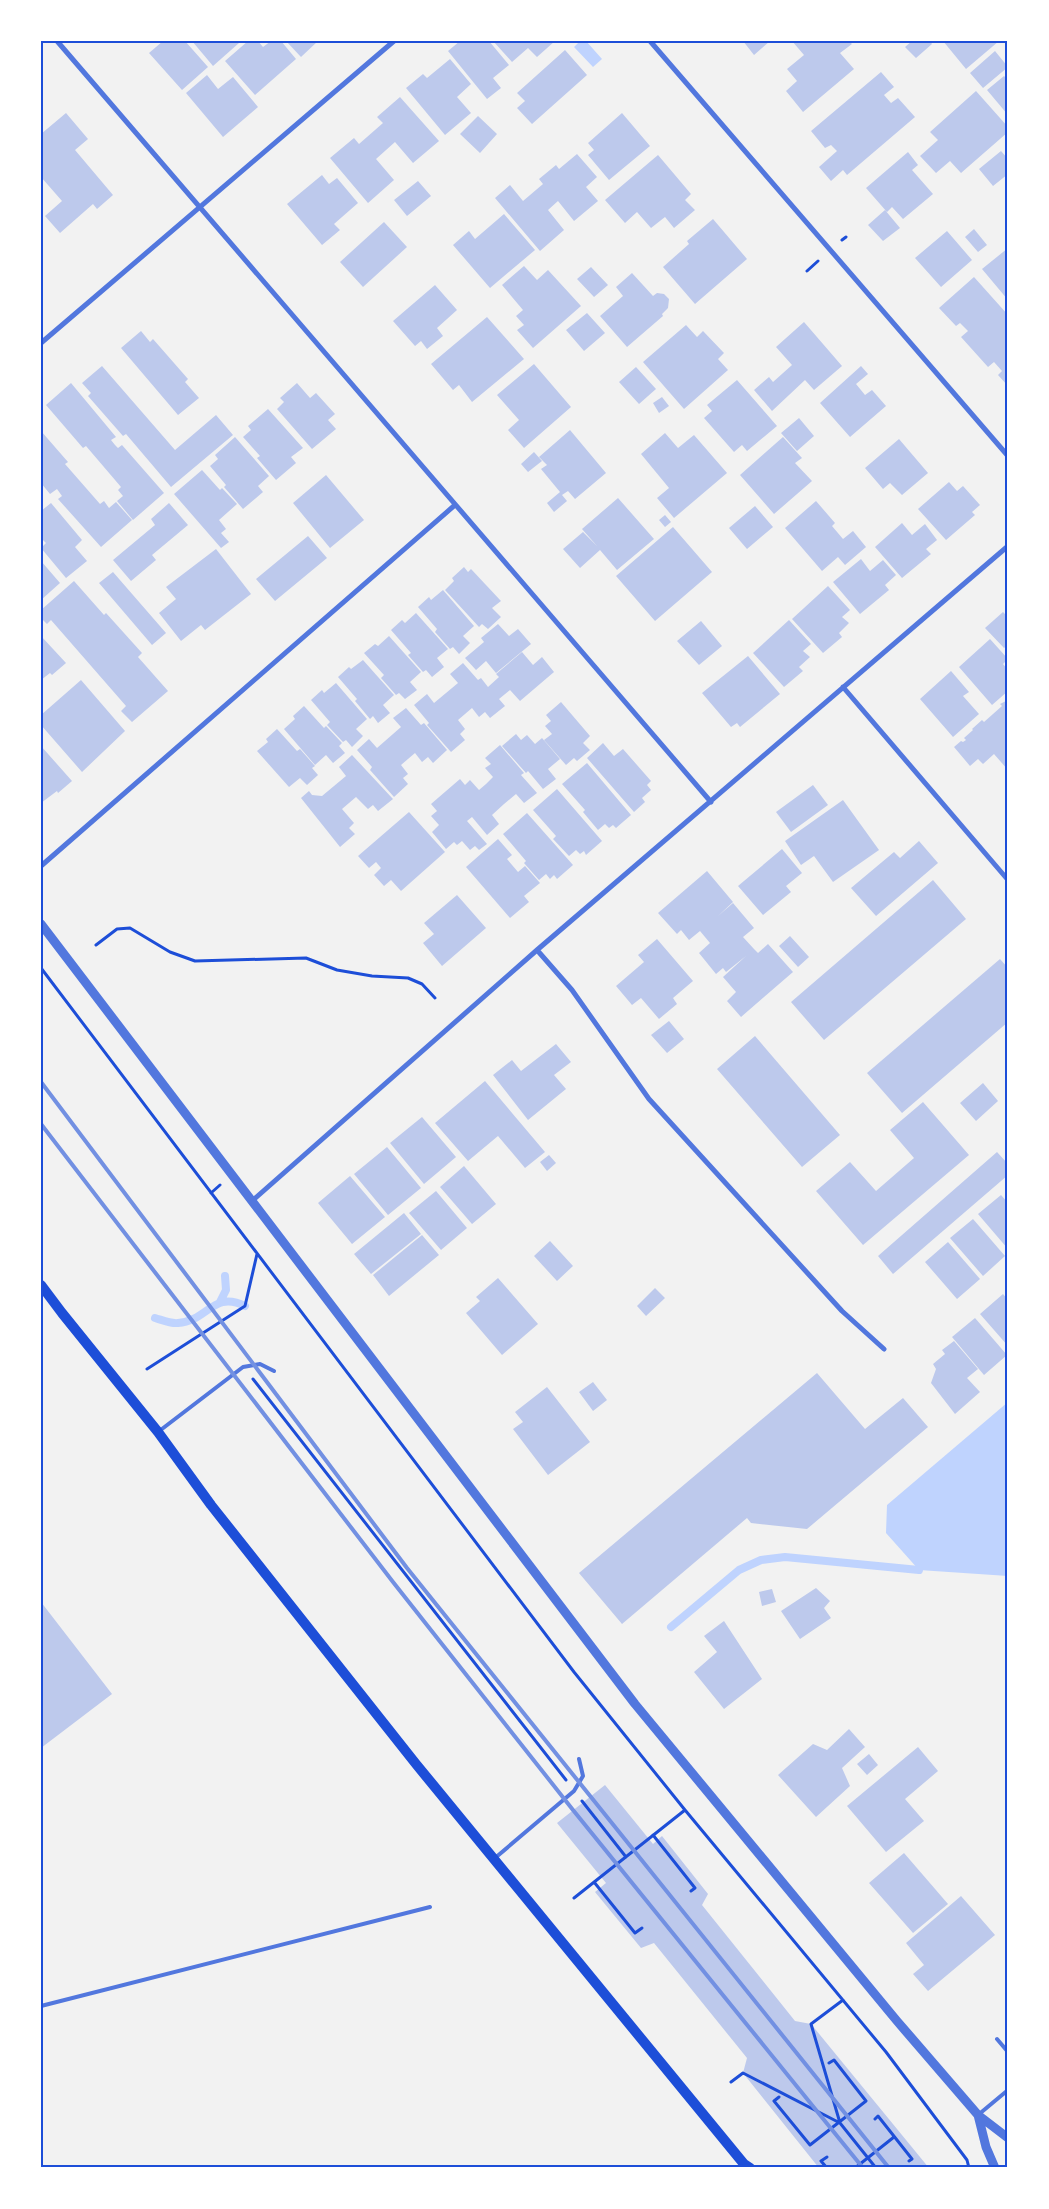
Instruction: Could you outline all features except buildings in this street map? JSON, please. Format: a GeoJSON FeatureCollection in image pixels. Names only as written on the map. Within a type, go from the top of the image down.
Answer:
{"type":"FeatureCollection","features":[{"type":"Feature","properties":{"kind":"main road"},"geometry":{"type":"LineString","coordinates":[[41,1285],[158,1432],[211,1505],[416,1764],[746,2166]]}},
{"type":"Feature","properties":{"kind":"street"},"geometry":{"type":"LineString","coordinates":[[57,41],[712,802]]}},
{"type":"Feature","properties":{"kind":"street"},"geometry":{"type":"LineString","coordinates":[[41,343],[394,41]]}},
{"type":"Feature","properties":{"kind":"street"},"geometry":{"type":"LineString","coordinates":[[650,41],[1008,456]]}},
{"type":"Feature","properties":{"kind":"street"},"geometry":{"type":"LineString","coordinates":[[41,866],[455,505]]}},
{"type":"Feature","properties":{"kind":"street"},"geometry":{"type":"LineString","coordinates":[[252,1201],[537,950],[712,802],[1008,546]]}},
{"type":"Feature","properties":{"kind":"street"},"geometry":{"type":"LineString","coordinates":[[843,687],[1008,880]]}},
{"type":"Feature","properties":{"kind":"street"},"geometry":{"type":"LineString","coordinates":[[41,924],[635,1704],[897,2021],[978,2115],[1008,2138]]}},
{"type":"Feature","properties":{"kind":"street"},"geometry":{"type":"LineString","coordinates":[[537,950],[572,990],[657,1108],[842,1311],[884,1349]]}},
{"type":"Feature","properties":{"kind":"street"},"geometry":{"type":"LineString","coordinates":[[978,2115],[986,2147],[995,2168]]}},
{"type":"Feature","properties":{"kind":"lane"},"geometry":{"type":"LineString","coordinates":[[158,1432],[243,1367],[260,1364],[274,1371]]}},
{"type":"Feature","properties":{"kind":"lane"},"geometry":{"type":"LineString","coordinates":[[495,1858],[574,1791],[583,1776],[579,1760]]}},
{"type":"Feature","properties":{"kind":"lane"},"geometry":{"type":"LineString","coordinates":[[41,2006],[430,1907]]}},
{"type":"Feature","properties":{"kind":"lane"},"geometry":{"type":"LineString","coordinates":[[997,2039],[1008,2052]]}},
{"type":"Feature","properties":{"kind":"lane"},"geometry":{"type":"LineString","coordinates":[[978,2115],[1008,2090]]}},
{"type":"Feature","properties":{"kind":"path"},"geometry":{"type":"LineString","coordinates":[[842,240],[846,237]]}},
{"type":"Feature","properties":{"kind":"path"},"geometry":{"type":"LineString","coordinates":[[807,271],[818,262]]}},
{"type":"Feature","properties":{"kind":"path"},"geometry":{"type":"LineString","coordinates":[[96,945],[117,929],[130,928],[170,952],[195,960],[306,958],[337,970],[372,976],[408,978],[422,984],[435,998]]}},
{"type":"Feature","properties":{"kind":"path"},"geometry":{"type":"LineString","coordinates":[[41,968],[574,1672],[685,1810],[844,2000],[904,2075],[967,2160],[969,2168]]}},
{"type":"Feature","properties":{"kind":"path"},"geometry":{"type":"LineString","coordinates":[[147,1370],[245,1306],[257,1254]]}},
{"type":"Feature","properties":{"kind":"path"},"geometry":{"type":"LineString","coordinates":[[243,1367],[626,1857]]}},
{"type":"Feature","properties":{"kind":"path"},"geometry":{"type":"LineString","coordinates":[[574,1898],[685,1810]]}},
{"type":"Feature","properties":{"kind":"path"},"geometry":{"type":"LineString","coordinates":[[653,1835],[695,1888],[691,1891]]}},
{"type":"Feature","properties":{"kind":"path"},"geometry":{"type":"LineString","coordinates":[[594,1882],[635,1933],[642,1928]]}},
{"type":"Feature","properties":{"kind":"path"},"geometry":{"type":"LineString","coordinates":[[844,2000],[811,2024],[840,2123],[876,2168]]}},
{"type":"Feature","properties":{"kind":"path"},"geometry":{"type":"LineString","coordinates":[[779,2097],[774,2101],[810,2145],[866,2101],[834,2060],[829,2063]]}},
{"type":"Feature","properties":{"kind":"path"},"geometry":{"type":"LineString","coordinates":[[731,2082],[743,2073],[840,2123]]}},
{"type":"Feature","properties":{"kind":"path"},"geometry":{"type":"LineString","coordinates":[[875,2119],[878,2116],[912,2159],[909,2161]]}},
{"type":"Feature","properties":{"kind":"path"},"geometry":{"type":"LineString","coordinates":[[855,2168],[894,2136]]}},
{"type":"Feature","properties":{"kind":"path"},"geometry":{"type":"LineString","coordinates":[[827,2157],[822,2161],[827,2168]]}},
{"type":"Feature","properties":{"kind":"water"},"geometry":{"type":"Polygon","coordinates":[[[580,41],[586,41],[602,59],[593,67],[574,47],[580,41]]]}},
{"type":"Feature","properties":{"kind":"water"},"geometry":{"type":"Polygon","coordinates":[[[1008,1402],[1008,1576],[919,1570],[886,1533],[887,1505],[1008,1402]]]}},
{"type":"Feature","properties":{"kind":"waterway"},"geometry":{"type":"LineString","coordinates":[[220,1302],[226,1290],[225,1276]]}},
{"type":"Feature","properties":{"kind":"waterway"},"geometry":{"type":"LineString","coordinates":[[155,1318],[178,1323],[197,1317],[218,1304],[225,1302],[234,1302],[245,1306]]}},
{"type":"Feature","properties":{"kind":"waterway"},"geometry":{"type":"LineString","coordinates":[[671,1627],[739,1570],[761,1560],[785,1557],[919,1570]]}},
{"type":"Feature","properties":{"kind":"railway"},"geometry":{"type":"LineString","coordinates":[[41,1082],[407,1568],[889,2168]]}},
{"type":"Feature","properties":{"kind":"railway"},"geometry":{"type":"LineString","coordinates":[[41,1124],[393,1582],[573,1810],[863,2168]]}}]}
